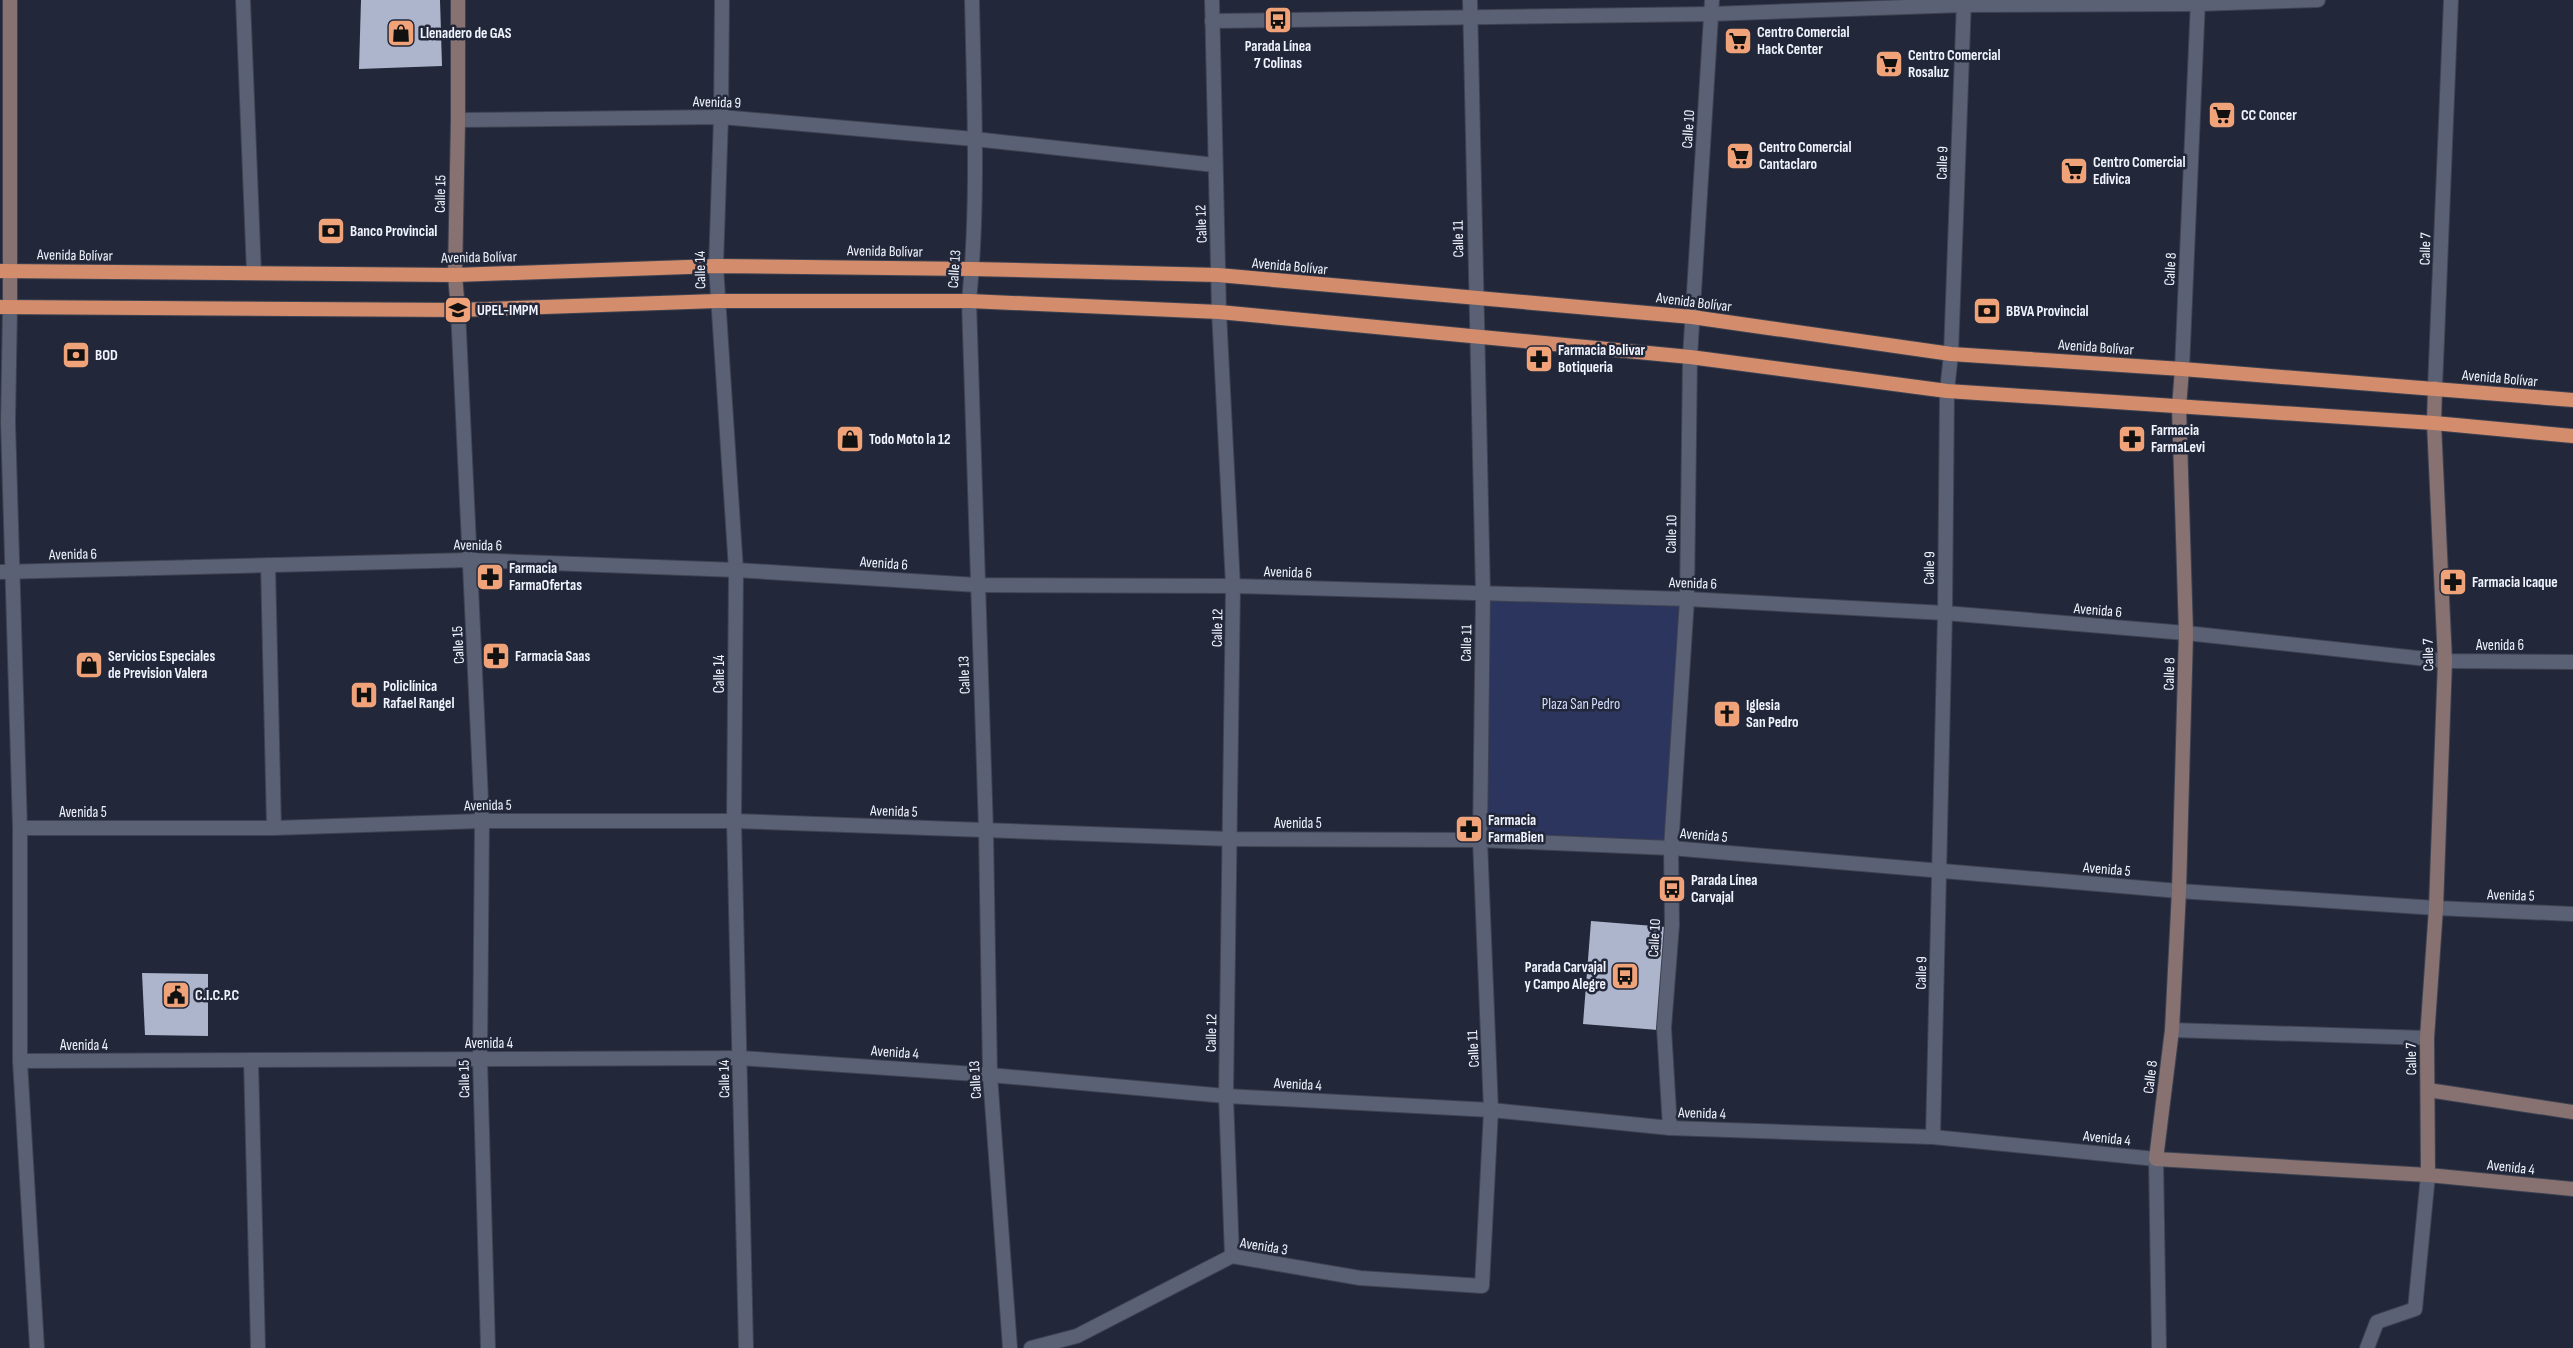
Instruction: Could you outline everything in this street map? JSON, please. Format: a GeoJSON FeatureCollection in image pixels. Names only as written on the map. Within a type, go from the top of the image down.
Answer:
{"type":"FeatureCollection","features":[{"type":"Feature","properties":{"kind":"highway","name":"Avenida Bolívar"},"geometry":{"type":"LineString","coordinates":[[5,271],[455,275],[716,266],[972,269],[1218,275],[1476,299],[1692,316],[1951,354],[2182,369],[2573,400]]}},
{"type":"Feature","properties":{"kind":"highway"},"geometry":{"type":"LineString","coordinates":[[5,307],[458,310],[717,301],[968,300],[1219,312],[1690,357],[1947,392],[2434,423],[2573,436]]}},
{"type":"Feature","properties":{"kind":"main road"},"geometry":{"type":"LineString","coordinates":[[5,307],[10,0]]}},
{"type":"Feature","properties":{"kind":"main road","name":"Calle 15"},"geometry":{"type":"LineString","coordinates":[[458,0],[455,275],[458,310]]}},
{"type":"Feature","properties":{"kind":"main road","name":"Calle 8"},"geometry":{"type":"LineString","coordinates":[[2156,1159],[2172,1030],[2179,891],[2186,633],[2179,407],[2182,369]]}},
{"type":"Feature","properties":{"kind":"main road","name":"Calle 7"},"geometry":{"type":"LineString","coordinates":[[2428,1175],[2427,1038],[2436,908],[2445,661],[2434,423],[2435,388]]}},
{"type":"Feature","properties":{"kind":"main road"},"geometry":{"type":"LineString","coordinates":[[2428,1090],[2573,1112]]}},
{"type":"Feature","properties":{"kind":"main road","name":"Avenida 4"},"geometry":{"type":"LineString","coordinates":[[2156,1159],[2428,1175],[2573,1189]]}},
{"type":"Feature","properties":{"kind":"street"},"geometry":{"type":"LineString","coordinates":[[243,0],[254,273]]}},
{"type":"Feature","properties":{"kind":"street","name":"Calle 14"},"geometry":{"type":"LineString","coordinates":[[722,0],[721,117],[716,266],[736,570],[734,821],[746,1348]]}},
{"type":"Feature","properties":{"kind":"street","name":"Calle 13"},"geometry":{"type":"LineString","coordinates":[[972,0],[974,139],[972,269],[968,300],[986,831],[990,1075],[1010,1348]]}},
{"type":"Feature","properties":{"kind":"street","name":"Calle 12"},"geometry":{"type":"LineString","coordinates":[[1212,0],[1219,312],[1233,586],[1226,1096],[1232,1256]]}},
{"type":"Feature","properties":{"kind":"street","name":"Calle 11"},"geometry":{"type":"LineString","coordinates":[[1470,0],[1483,594],[1480,840],[1492,1110],[1482,1286]]}},
{"type":"Feature","properties":{"kind":"street"},"geometry":{"type":"LineString","coordinates":[[1212,21],[1471,18],[1712,7],[1964,2],[2318,0]]}},
{"type":"Feature","properties":{"kind":"street","name":"Calle 7"},"geometry":{"type":"LineString","coordinates":[[2435,388],[2451,0]]}},
{"type":"Feature","properties":{"kind":"street","name":"Calle 9"},"geometry":{"type":"LineString","coordinates":[[1933,1137],[1945,613],[1947,392],[1951,354],[1964,2]]}},
{"type":"Feature","properties":{"kind":"street","name":"Calle 8"},"geometry":{"type":"LineString","coordinates":[[2182,369],[2198,2]]}},
{"type":"Feature","properties":{"kind":"street","name":"Calle 10"},"geometry":{"type":"LineString","coordinates":[[1670,1128],[1664,1028],[1672,925],[1671,848],[1687,599],[1690,357],[1712,7]]}},
{"type":"Feature","properties":{"kind":"street","name":"Avenida 9"},"geometry":{"type":"LineString","coordinates":[[458,120],[721,117],[974,139],[1215,165]]}},
{"type":"Feature","properties":{"kind":"street"},"geometry":{"type":"LineString","coordinates":[[5,307],[8,422],[6,572],[20,828],[20,1061],[37,1348]]}},
{"type":"Feature","properties":{"kind":"street","name":"Calle 15"},"geometry":{"type":"LineString","coordinates":[[458,310],[482,821],[480,1059],[488,1348]]}},
{"type":"Feature","properties":{"kind":"street","name":"Avenida 6"},"geometry":{"type":"LineString","coordinates":[[6,572],[470,560],[736,570],[977,585],[1233,586],[1687,599],[1945,613],[2186,633],[2445,661],[2573,662]]}},
{"type":"Feature","properties":{"kind":"street"},"geometry":{"type":"LineString","coordinates":[[268,565],[274,828]]}},
{"type":"Feature","properties":{"kind":"street","name":"Avenida 5"},"geometry":{"type":"LineString","coordinates":[[20,828],[274,828],[482,821],[734,821],[1230,839],[1480,840],[1671,848],[2179,891],[2436,908],[2573,914]]}},
{"type":"Feature","properties":{"kind":"street"},"geometry":{"type":"LineString","coordinates":[[2172,1030],[2427,1038]]}},
{"type":"Feature","properties":{"kind":"street","name":"Avenida 4"},"geometry":{"type":"LineString","coordinates":[[20,1061],[740,1058],[990,1075],[1226,1096],[1492,1110],[1670,1128],[1933,1137],[2156,1159]]}},
{"type":"Feature","properties":{"kind":"street"},"geometry":{"type":"LineString","coordinates":[[251,1060],[258,1348]]}},
{"type":"Feature","properties":{"kind":"street","name":"Calle 8"},"geometry":{"type":"LineString","coordinates":[[2156,1159],[2159,1348]]}},
{"type":"Feature","properties":{"kind":"street","name":"Calle 7"},"geometry":{"type":"LineString","coordinates":[[2367,1348],[2377,1322],[2415,1309],[2428,1175]]}},
{"type":"Feature","properties":{"kind":"street","name":"Avenida 3"},"geometry":{"type":"LineString","coordinates":[[1031,1348],[1077,1336],[1232,1256],[1360,1278],[1482,1286]]}},
{"type":"Feature","properties":{"kind":"green space","name":"Plaza San Pedro"},"geometry":{"type":"Polygon","coordinates":[[[1483,594],[1687,599],[1671,848],[1480,840],[1483,594]]]}},
{"type":"Feature","properties":{"kind":"building","name":"Llenadero de GAS"},"geometry":{"type":"Polygon","coordinates":[[[361,0],[440,0],[442,66],[359,69],[361,0]]]}},
{"type":"Feature","properties":{"kind":"building","name":"Parada Carvajal y Campo Alegre"},"geometry":{"type":"Polygon","coordinates":[[[1591,921],[1666,927],[1658,1030],[1583,1024],[1591,921]]]}},
{"type":"Feature","properties":{"kind":"building","name":"C.I.C.P.C"},"geometry":{"type":"Polygon","coordinates":[[[142,973],[208,974],[208,1036],[145,1035],[142,973]]]}},
{"type":"Feature","properties":{"kind":"place","name":"Parada Línea 7 Colinas"},"geometry":{"type":"Point","coordinates":[1278,20]}},
{"type":"Feature","properties":{"kind":"place","name":"Llenadero de GAS"},"geometry":{"type":"Point","coordinates":[401,33]}},
{"type":"Feature","properties":{"kind":"place","name":"Centro Comercial Hack Center"},"geometry":{"type":"Point","coordinates":[1738,41]}},
{"type":"Feature","properties":{"kind":"place","name":"Centro Comercial Rosaluz"},"geometry":{"type":"Point","coordinates":[1889,64]}},
{"type":"Feature","properties":{"kind":"place","name":"CC Concer"},"geometry":{"type":"Point","coordinates":[2222,115]}},
{"type":"Feature","properties":{"kind":"place","name":"Centro Comercial Cantaclaro"},"geometry":{"type":"Point","coordinates":[1740,156]}},
{"type":"Feature","properties":{"kind":"place","name":"Centro Comercial Edivica"},"geometry":{"type":"Point","coordinates":[2074,171]}},
{"type":"Feature","properties":{"kind":"place","name":"Banco Provincial"},"geometry":{"type":"Point","coordinates":[331,231]}},
{"type":"Feature","properties":{"kind":"place","name":"UPEL-IMPM"},"geometry":{"type":"Point","coordinates":[458,310]}},
{"type":"Feature","properties":{"kind":"place","name":"BBVA Provincial"},"geometry":{"type":"Point","coordinates":[1987,311]}},
{"type":"Feature","properties":{"kind":"place","name":"BOD"},"geometry":{"type":"Point","coordinates":[76,355]}},
{"type":"Feature","properties":{"kind":"place","name":"Farmacia Bolivar Botiqueria"},"geometry":{"type":"Point","coordinates":[1539,359]}},
{"type":"Feature","properties":{"kind":"place","name":"Todo Moto la 12"},"geometry":{"type":"Point","coordinates":[850,439]}},
{"type":"Feature","properties":{"kind":"place","name":"Farmacia FarmaLevi"},"geometry":{"type":"Point","coordinates":[2132,439]}},
{"type":"Feature","properties":{"kind":"place","name":"Farmacia FarmaOfertas"},"geometry":{"type":"Point","coordinates":[490,577]}},
{"type":"Feature","properties":{"kind":"place","name":"Farmacia Icaque"},"geometry":{"type":"Point","coordinates":[2453,582]}},
{"type":"Feature","properties":{"kind":"place","name":"Farmacia Saas"},"geometry":{"type":"Point","coordinates":[496,656]}},
{"type":"Feature","properties":{"kind":"place","name":"Servicios Especiales de Prevision Valera"},"geometry":{"type":"Point","coordinates":[89,665]}},
{"type":"Feature","properties":{"kind":"place","name":"Policlínica Rafael Rangel"},"geometry":{"type":"Point","coordinates":[364,695]}},
{"type":"Feature","properties":{"kind":"place","name":"Iglesia San Pedro"},"geometry":{"type":"Point","coordinates":[1727,714]}},
{"type":"Feature","properties":{"kind":"place","name":"Farmacia FarmaBien"},"geometry":{"type":"Point","coordinates":[1469,829]}},
{"type":"Feature","properties":{"kind":"place","name":"Parada Línea Carvajal"},"geometry":{"type":"Point","coordinates":[1672,889]}},
{"type":"Feature","properties":{"kind":"place","name":"Parada Carvajal y Campo Alegre"},"geometry":{"type":"Point","coordinates":[1625,976]}},
{"type":"Feature","properties":{"kind":"place","name":"C.I.C.P.C"},"geometry":{"type":"Point","coordinates":[176,995]}}]}
